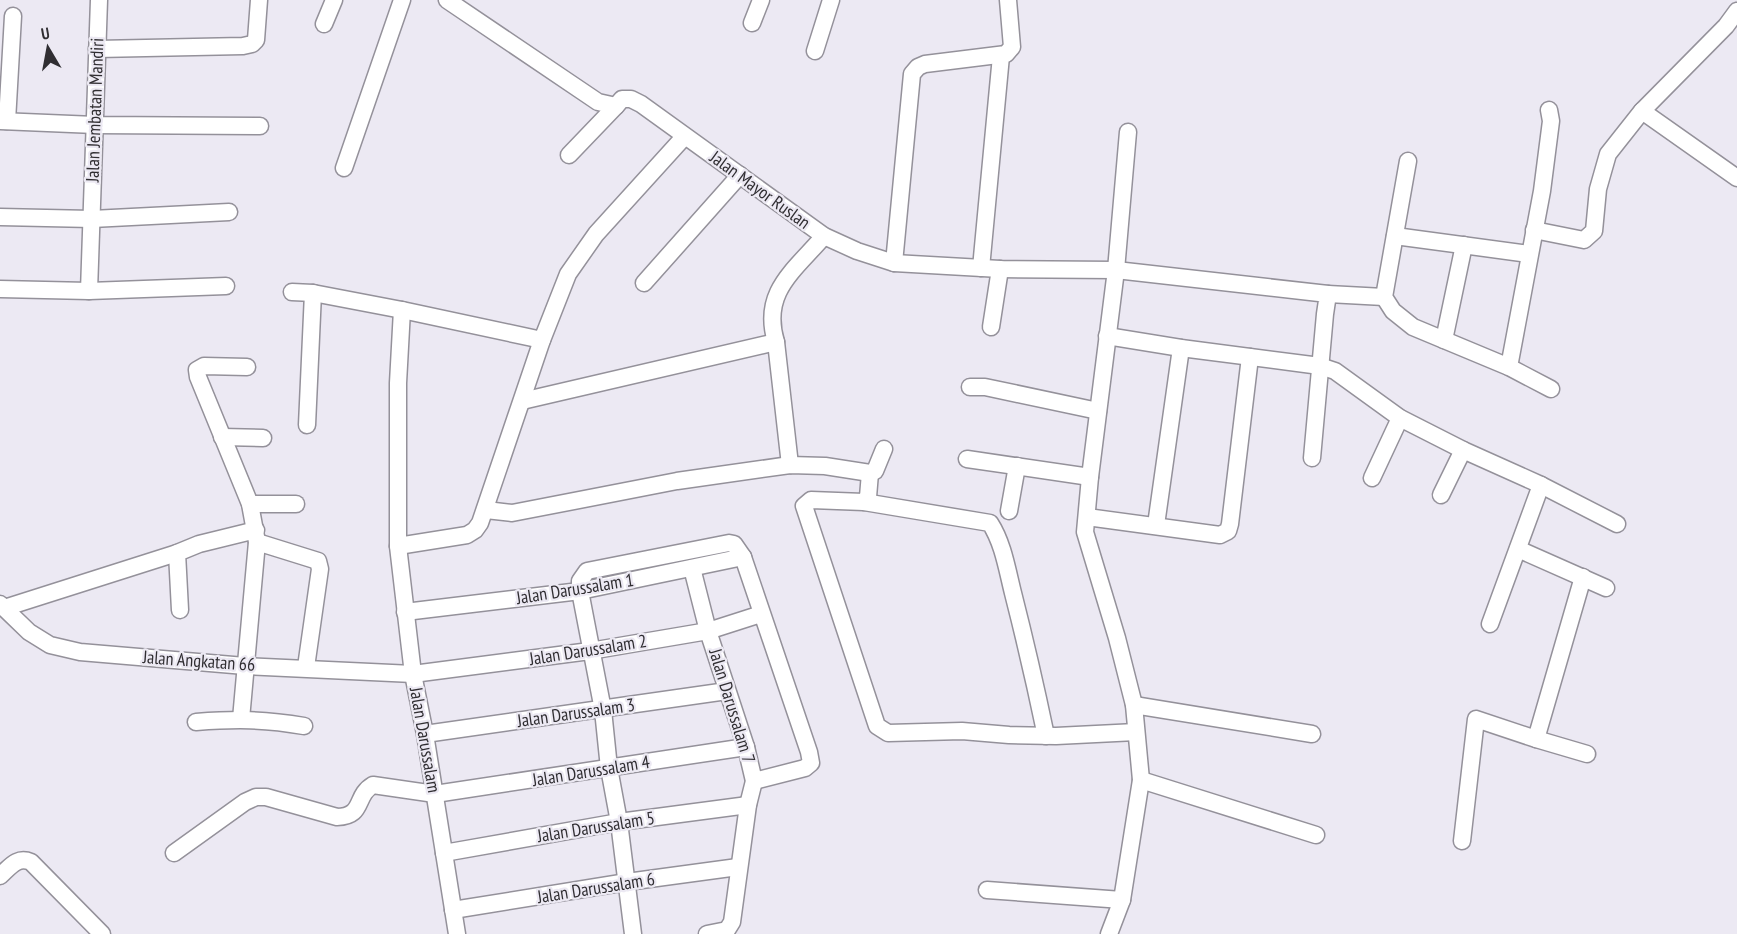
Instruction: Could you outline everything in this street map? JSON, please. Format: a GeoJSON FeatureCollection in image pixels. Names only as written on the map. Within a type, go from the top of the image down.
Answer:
{"type":"FeatureCollection","features":[{"type":"Feature","properties":{"kind":"street","name":"Jalan Jembatan Mandiri"},"geometry":{"type":"LineString","coordinates":[[89,291],[99,0]]}},
{"type":"Feature","properties":{"kind":"street"},"geometry":{"type":"LineString","coordinates":[[97,49],[252,44],[256,40],[259,0]]}},
{"type":"Feature","properties":{"kind":"street"},"geometry":{"type":"LineString","coordinates":[[324,24],[334,0]]}},
{"type":"Feature","properties":{"kind":"street"},"geometry":{"type":"LineString","coordinates":[[344,168],[402,0]]}},
{"type":"Feature","properties":{"kind":"street","name":"Jalan Mayor Ruslan"},"geometry":{"type":"LineString","coordinates":[[447,0],[598,102],[616,106],[622,99],[631,99],[641,104],[824,236],[857,251],[894,263],[1000,269],[1116,270],[1328,294],[1384,297]]}},
{"type":"Feature","properties":{"kind":"street"},"geometry":{"type":"LineString","coordinates":[[752,23],[761,0]]}},
{"type":"Feature","properties":{"kind":"street"},"geometry":{"type":"LineString","coordinates":[[815,51],[831,0]]}},
{"type":"Feature","properties":{"kind":"street"},"geometry":{"type":"LineString","coordinates":[[894,263],[912,74],[918,67],[925,64],[1006,54],[1012,47],[1008,0]]}},
{"type":"Feature","properties":{"kind":"street"},"geometry":{"type":"LineString","coordinates":[[1534,230],[1584,240],[1594,231],[1598,189],[1608,154],[1642,111],[1731,30],[1737,11]]}},
{"type":"Feature","properties":{"kind":"street"},"geometry":{"type":"LineString","coordinates":[[13,16],[3,121],[95,125],[260,126]]}},
{"type":"Feature","properties":{"kind":"street"},"geometry":{"type":"LineString","coordinates":[[981,268],[1001,56]]}},
{"type":"Feature","properties":{"kind":"street"},"geometry":{"type":"LineString","coordinates":[[569,155],[616,106]]}},
{"type":"Feature","properties":{"kind":"street"},"geometry":{"type":"LineString","coordinates":[[1509,367],[1542,191],[1551,121],[1549,110]]}},
{"type":"Feature","properties":{"kind":"street"},"geometry":{"type":"LineString","coordinates":[[1642,111],[1737,178]]}},
{"type":"Feature","properties":{"kind":"street"},"geometry":{"type":"LineString","coordinates":[[1109,934],[1122,900],[1141,780],[1134,705],[1117,638],[1085,532],[1116,270],[1128,132]]}},
{"type":"Feature","properties":{"kind":"street"},"geometry":{"type":"LineString","coordinates":[[398,546],[468,535],[475,530],[486,510],[542,340],[568,274],[581,253],[684,137]]}},
{"type":"Feature","properties":{"kind":"street"},"geometry":{"type":"LineString","coordinates":[[1408,161],[1384,297],[1393,311],[1413,327],[1509,367],[1551,388]]}},
{"type":"Feature","properties":{"kind":"street"},"geometry":{"type":"LineString","coordinates":[[645,282],[740,175]]}},
{"type":"Feature","properties":{"kind":"street"},"geometry":{"type":"LineString","coordinates":[[0,217],[92,219],[229,212]]}},
{"type":"Feature","properties":{"kind":"street"},"geometry":{"type":"LineString","coordinates":[[790,465],[776,342],[771,327],[772,309],[776,292],[824,236]]}},
{"type":"Feature","properties":{"kind":"street"},"geometry":{"type":"LineString","coordinates":[[1395,236],[1529,254]]}},
{"type":"Feature","properties":{"kind":"street"},"geometry":{"type":"LineString","coordinates":[[1444,340],[1464,245]]}},
{"type":"Feature","properties":{"kind":"street"},"geometry":{"type":"LineString","coordinates":[[991,327],[1000,269]]}},
{"type":"Feature","properties":{"kind":"street"},"geometry":{"type":"LineString","coordinates":[[0,289],[89,291],[226,286]]}},
{"type":"Feature","properties":{"kind":"street"},"geometry":{"type":"LineString","coordinates":[[292,292],[313,293],[402,310],[542,340]]}},
{"type":"Feature","properties":{"kind":"street"},"geometry":{"type":"LineString","coordinates":[[307,425],[313,293]]}},
{"type":"Feature","properties":{"kind":"street"},"geometry":{"type":"LineString","coordinates":[[1312,458],[1328,294]]}},
{"type":"Feature","properties":{"kind":"street","name":"Jalan Darussalam"},"geometry":{"type":"LineString","coordinates":[[402,310],[398,383],[398,546],[413,674],[425,734],[457,934]]}},
{"type":"Feature","properties":{"kind":"street"},"geometry":{"type":"LineString","coordinates":[[1107,336],[1320,366],[1335,371],[1400,418],[1617,524]]}},
{"type":"Feature","properties":{"kind":"street"},"geometry":{"type":"LineString","coordinates":[[522,401],[776,342]]}},
{"type":"Feature","properties":{"kind":"street"},"geometry":{"type":"LineString","coordinates":[[1156,525],[1181,348]]}},
{"type":"Feature","properties":{"kind":"street"},"geometry":{"type":"LineString","coordinates":[[1087,517],[1220,535],[1228,531],[1250,357]]}},
{"type":"Feature","properties":{"kind":"street"},"geometry":{"type":"LineString","coordinates":[[241,719],[257,536],[250,504],[197,370],[204,366],[247,367]]}},
{"type":"Feature","properties":{"kind":"street"},"geometry":{"type":"LineString","coordinates":[[970,387],[985,387],[1098,411]]}},
{"type":"Feature","properties":{"kind":"street"},"geometry":{"type":"LineString","coordinates":[[1372,478],[1400,418]]}},
{"type":"Feature","properties":{"kind":"street"},"geometry":{"type":"LineString","coordinates":[[222,437],[262,438]]}},
{"type":"Feature","properties":{"kind":"street"},"geometry":{"type":"LineString","coordinates":[[486,510],[512,513],[677,481],[790,465],[825,466],[870,473],[875,471],[884,449]]}},
{"type":"Feature","properties":{"kind":"street"},"geometry":{"type":"LineString","coordinates":[[1441,495],[1463,450]]}},
{"type":"Feature","properties":{"kind":"street"},"geometry":{"type":"LineString","coordinates":[[967,459],[1090,477]]}},
{"type":"Feature","properties":{"kind":"street"},"geometry":{"type":"LineString","coordinates":[[1009,511],[1017,465]]}},
{"type":"Feature","properties":{"kind":"street"},"geometry":{"type":"LineString","coordinates":[[864,502],[868,497],[870,473]]}},
{"type":"Feature","properties":{"kind":"street"},"geometry":{"type":"LineString","coordinates":[[1490,624],[1541,485]]}},
{"type":"Feature","properties":{"kind":"street"},"geometry":{"type":"LineString","coordinates":[[1046,736],[1032,666],[1004,558],[996,532],[990,523],[864,502],[811,500],[804,506],[877,726],[888,733],[962,731],[1046,736],[1136,732]]}},
{"type":"Feature","properties":{"kind":"street"},"geometry":{"type":"LineString","coordinates":[[250,504],[296,504]]}},
{"type":"Feature","properties":{"kind":"street"},"geometry":{"type":"LineString","coordinates":[[2,606],[177,553],[199,544],[257,536],[318,561],[320,569],[306,667]]}},
{"type":"Feature","properties":{"kind":"street"},"geometry":{"type":"LineString","coordinates":[[633,934],[603,710],[580,591],[583,576],[592,569],[729,543],[734,544],[743,557],[811,763],[805,768],[754,781]]}},
{"type":"Feature","properties":{"kind":"street"},"geometry":{"type":"LineString","coordinates":[[1518,549],[1606,588]]}},
{"type":"Feature","properties":{"kind":"street"},"geometry":{"type":"LineString","coordinates":[[177,553],[180,610]]}},
{"type":"Feature","properties":{"kind":"street","name":"Jalan Darussalam 1"},"geometry":{"type":"LineString","coordinates":[[405,612],[580,591],[743,557]]}},
{"type":"Feature","properties":{"kind":"street","name":"Jalan Darussalam 7"},"geometry":{"type":"LineString","coordinates":[[692,568],[708,631],[746,747],[754,781],[738,867],[732,922],[727,930],[706,934]]}},
{"type":"Feature","properties":{"kind":"street"},"geometry":{"type":"LineString","coordinates":[[1536,739],[1582,577]]}},
{"type":"Feature","properties":{"kind":"street","name":"Jalan Angkatan 66"},"geometry":{"type":"LineString","coordinates":[[2,606],[29,632],[50,645],[80,652],[245,666],[306,667],[413,674]]}},
{"type":"Feature","properties":{"kind":"street","name":"Jalan Darussalam 2"},"geometry":{"type":"LineString","coordinates":[[413,674],[590,651],[708,631],[761,614]]}},
{"type":"Feature","properties":{"kind":"street","name":"Jalan Darussalam 3"},"geometry":{"type":"LineString","coordinates":[[425,734],[727,691]]}},
{"type":"Feature","properties":{"kind":"street"},"geometry":{"type":"LineString","coordinates":[[1134,705],[1312,734]]}},
{"type":"Feature","properties":{"kind":"street"},"geometry":{"type":"LineString","coordinates":[[196,722],[241,719],[272,720],[304,726]]}},
{"type":"Feature","properties":{"kind":"street"},"geometry":{"type":"LineString","coordinates":[[1462,841],[1476,719],[1587,754]]}},
{"type":"Feature","properties":{"kind":"street","name":"Jalan Darussalam 4"},"geometry":{"type":"LineString","coordinates":[[174,853],[245,802],[256,797],[266,797],[337,817],[347,816],[355,813],[366,789],[373,785],[435,794],[746,747]]}},
{"type":"Feature","properties":{"kind":"street"},"geometry":{"type":"LineString","coordinates":[[1141,780],[1316,834]]}},
{"type":"Feature","properties":{"kind":"street","name":"Jalan Darussalam 5"},"geometry":{"type":"LineString","coordinates":[[444,853],[619,822],[748,805]]}},
{"type":"Feature","properties":{"kind":"street"},"geometry":{"type":"LineString","coordinates":[[0,876],[17,861],[24,859],[31,862],[102,934]]}},
{"type":"Feature","properties":{"kind":"street","name":"Jalan Darussalam 6"},"geometry":{"type":"LineString","coordinates":[[453,910],[738,867]]}},
{"type":"Feature","properties":{"kind":"street"},"geometry":{"type":"LineString","coordinates":[[987,890],[1122,900]]}}]}
